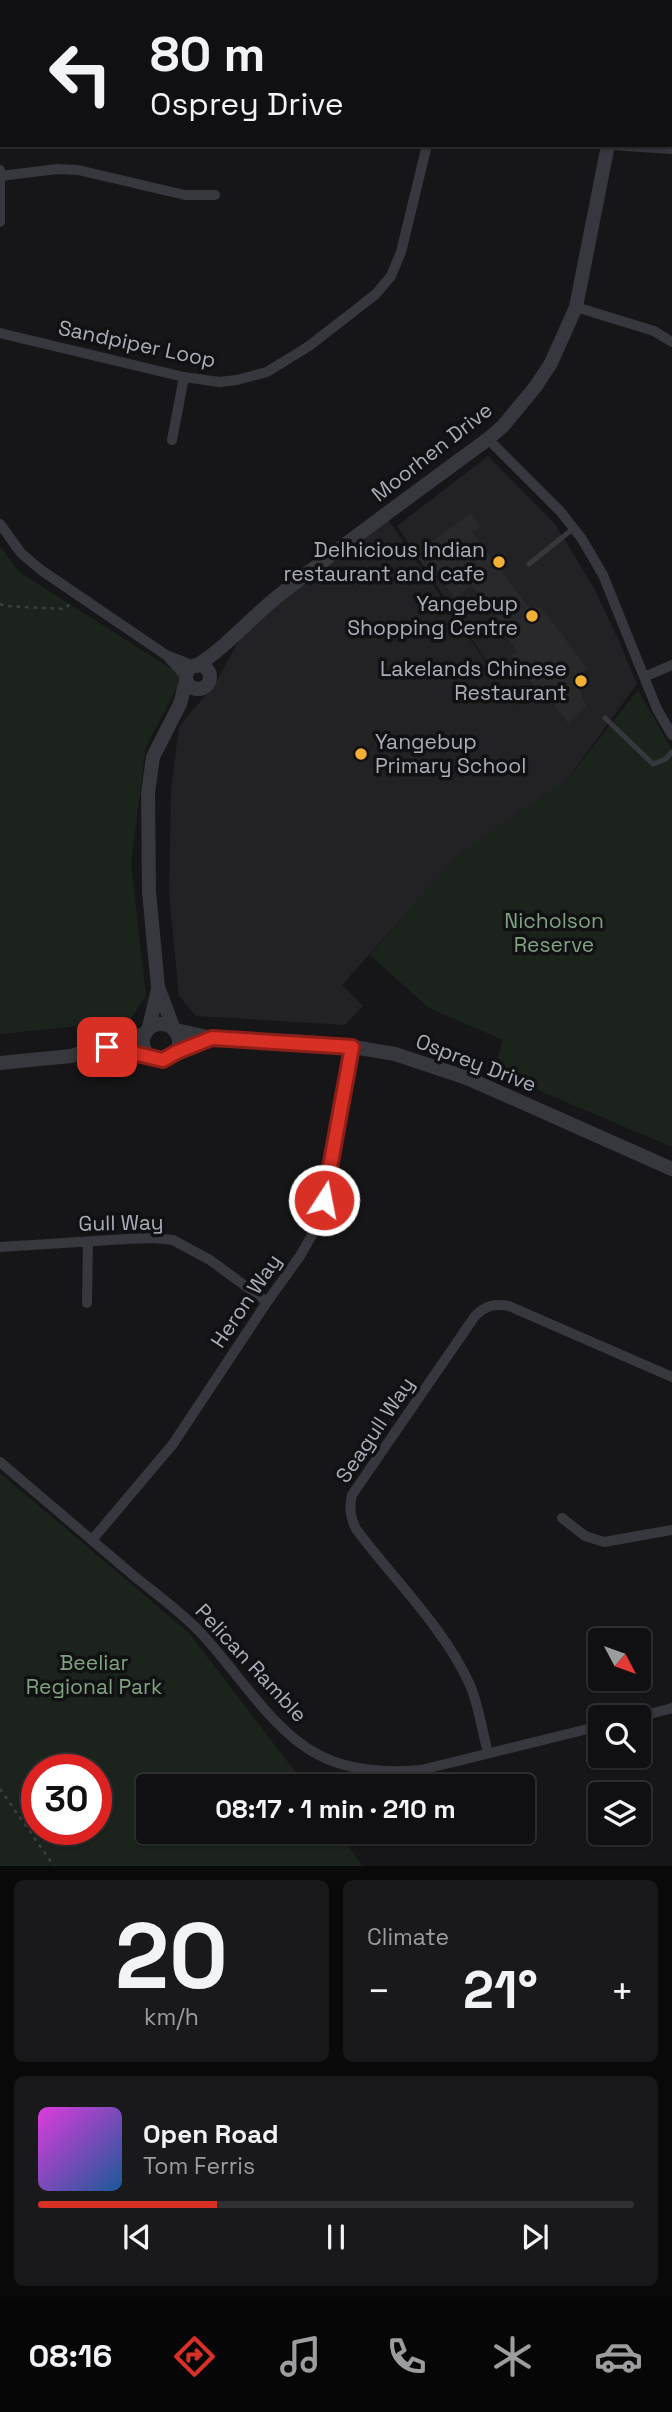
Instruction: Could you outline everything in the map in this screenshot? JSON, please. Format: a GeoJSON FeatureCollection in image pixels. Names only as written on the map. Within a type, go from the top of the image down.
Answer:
{"type":"FeatureCollection","features":[{"type":"Feature","properties":{"kind":"street","name":"Sandpiper Loop"},"geometry":{"type":"LineString","coordinates":[[0,333],[184,377],[219,382],[267,372],[309,346],[376,294],[391,276],[401,252],[427,147]]}},
{"type":"Feature","properties":{"kind":"street","name":"Moorhen Drive"},"geometry":{"type":"LineString","coordinates":[[192,676],[275,598],[488,439],[503,426],[536,386],[551,363],[576,307],[609,147]]}},
{"type":"Feature","properties":{"kind":"street"},"geometry":{"type":"LineString","coordinates":[[640,147],[672,149]]}},
{"type":"Feature","properties":{"kind":"street"},"geometry":{"type":"LineString","coordinates":[[0,222],[1,173],[78,170],[185,195],[215,195]]}},
{"type":"Feature","properties":{"kind":"street"},"geometry":{"type":"LineString","coordinates":[[576,307],[654,331],[672,342]]}},
{"type":"Feature","properties":{"kind":"street"},"geometry":{"type":"LineString","coordinates":[[172,440],[184,377]]}},
{"type":"Feature","properties":{"kind":"street"},"geometry":{"type":"LineString","coordinates":[[488,439],[575,528],[603,575],[657,709],[672,735]]}},
{"type":"Feature","properties":{"kind":"street"},"geometry":{"type":"LineString","coordinates":[[0,524],[21,554],[166,654],[192,676],[205,687],[210,679],[209,674],[204,667],[192,676],[159,742],[149,774],[149,892],[158,987],[180,1041],[177,1052],[163,1060],[107,1047]]}},
{"type":"Feature","properties":{"kind":"street","name":"Moorhen Drive"},"geometry":{"type":"LineString","coordinates":[[209,674],[217,653]]}},
{"type":"Feature","properties":{"kind":"street"},"geometry":{"type":"LineString","coordinates":[[644,677],[672,665]]}},
{"type":"Feature","properties":{"kind":"street"},"geometry":{"type":"LineString","coordinates":[[148,1055],[143,1046],[158,987]]}},
{"type":"Feature","properties":{"kind":"street"},"geometry":{"type":"LineString","coordinates":[[0,1063],[71,1056],[107,1047],[161,1023],[174,1028]]}},
{"type":"Feature","properties":{"kind":"street","name":"Osprey Drive"},"geometry":{"type":"LineString","coordinates":[[174,1028],[212,1038],[352,1047],[395,1054],[467,1078],[672,1169]]}},
{"type":"Feature","properties":{"kind":"street","name":"Osprey Drive"},"geometry":{"type":"LineString","coordinates":[[177,1052],[212,1038]]}},
{"type":"Feature","properties":{"kind":"street","name":"Heron Way"},"geometry":{"type":"LineString","coordinates":[[92,1540],[173,1444],[300,1256],[316,1228],[324,1200],[352,1047]]}},
{"type":"Feature","properties":{"kind":"street","name":"Gull Way"},"geometry":{"type":"LineString","coordinates":[[0,1247],[154,1238],[173,1240],[210,1260],[267,1302]]}},
{"type":"Feature","properties":{"kind":"street"},"geometry":{"type":"LineString","coordinates":[[87,1303],[88,1242]]}},
{"type":"Feature","properties":{"kind":"street","name":"Seagull Way"},"geometry":{"type":"LineString","coordinates":[[488,1753],[471,1688],[459,1664],[438,1631],[356,1528],[351,1517],[352,1495],[475,1316],[489,1306],[509,1306],[672,1377]]}},
{"type":"Feature","properties":{"kind":"street","name":"Pelican Ramble"},"geometry":{"type":"LineString","coordinates":[[0,1462],[198,1630],[292,1737],[316,1754],[340,1764],[366,1770],[421,1770],[588,1729]]}},
{"type":"Feature","properties":{"kind":"street"},"geometry":{"type":"LineString","coordinates":[[562,1518],[585,1536],[604,1542],[672,1530]]}},
{"type":"Feature","properties":{"kind":"street"},"geometry":{"type":"LineString","coordinates":[[651,1714],[672,1709]]}},
{"type":"Feature","properties":{"kind":"lane"},"geometry":{"type":"LineString","coordinates":[[529,564],[575,528]]}},
{"type":"Feature","properties":{"kind":"lane"},"geometry":{"type":"LineString","coordinates":[[605,718],[653,764],[666,759],[672,752]]}},
{"type":"Feature","properties":{"kind":"path"},"geometry":{"type":"LineString","coordinates":[[0,604],[64,608],[69,606],[77,594]]}},
{"type":"Feature","properties":{"kind":"path"},"geometry":{"type":"LineString","coordinates":[[0,1789],[54,1866]]}},
{"type":"Feature","properties":{"kind":"shaded area","name":"Yangebup Primary School"},"geometry":{"type":"Polygon","coordinates":[[[488,456],[555,524],[594,588],[637,684],[566,781],[459,855],[342,985],[363,1006],[345,1025],[196,1016],[179,996],[169,894],[171,791],[179,726],[213,687],[240,639],[276,603],[387,518],[522,715],[397,526],[488,456]]]}},
{"type":"Feature","properties":{"kind":"green space"},"geometry":{"type":"Polygon","coordinates":[[[0,546],[19,572],[183,676],[146,747],[131,863],[146,996],[129,1021],[0,1034],[0,546]]]}},
{"type":"Feature","properties":{"kind":"green space","name":"Nicholson Reserve"},"geometry":{"type":"Polygon","coordinates":[[[638,690],[672,750],[672,1147],[493,1071],[503,1040],[429,1008],[370,955],[457,856],[566,781],[638,690]]]}},
{"type":"Feature","properties":{"kind":"green space","name":"Beeliar Regional Park"},"geometry":{"type":"Polygon","coordinates":[[[0,1473],[188,1632],[297,1774],[136,1774],[136,1844],[347,1844],[362,1866],[0,1866],[0,1473]]]}},
{"type":"Feature","properties":{"kind":"building"},"geometry":{"type":"Polygon","coordinates":[[[471,513],[481,527],[472,532],[531,610],[535,607],[542,608],[587,668],[575,677],[586,706],[568,723],[548,696],[544,699],[511,655],[517,651],[503,632],[506,629],[471,585],[455,599],[437,572],[432,576],[415,554],[471,513]]]}},
{"type":"Feature","properties":{"kind":"place","name":"Delhicious Indian restaurant and cafe"},"geometry":{"type":"Point","coordinates":[499,562]}},
{"type":"Feature","properties":{"kind":"place","name":"Yangebup Shopping Centre"},"geometry":{"type":"Point","coordinates":[532,616]}},
{"type":"Feature","properties":{"kind":"place","name":"Lakelands Chinese Restaurant"},"geometry":{"type":"Point","coordinates":[581,681]}},
{"type":"Feature","properties":{"kind":"place","name":"Yangebup Primary School"},"geometry":{"type":"Point","coordinates":[361,754]}},
{"type":"Feature","properties":{"kind":"route"},"geometry":{"type":"LineString","coordinates":[[107,1047],[163,1060],[212,1038],[308,1042],[352,1047],[324,1200]]}}]}
